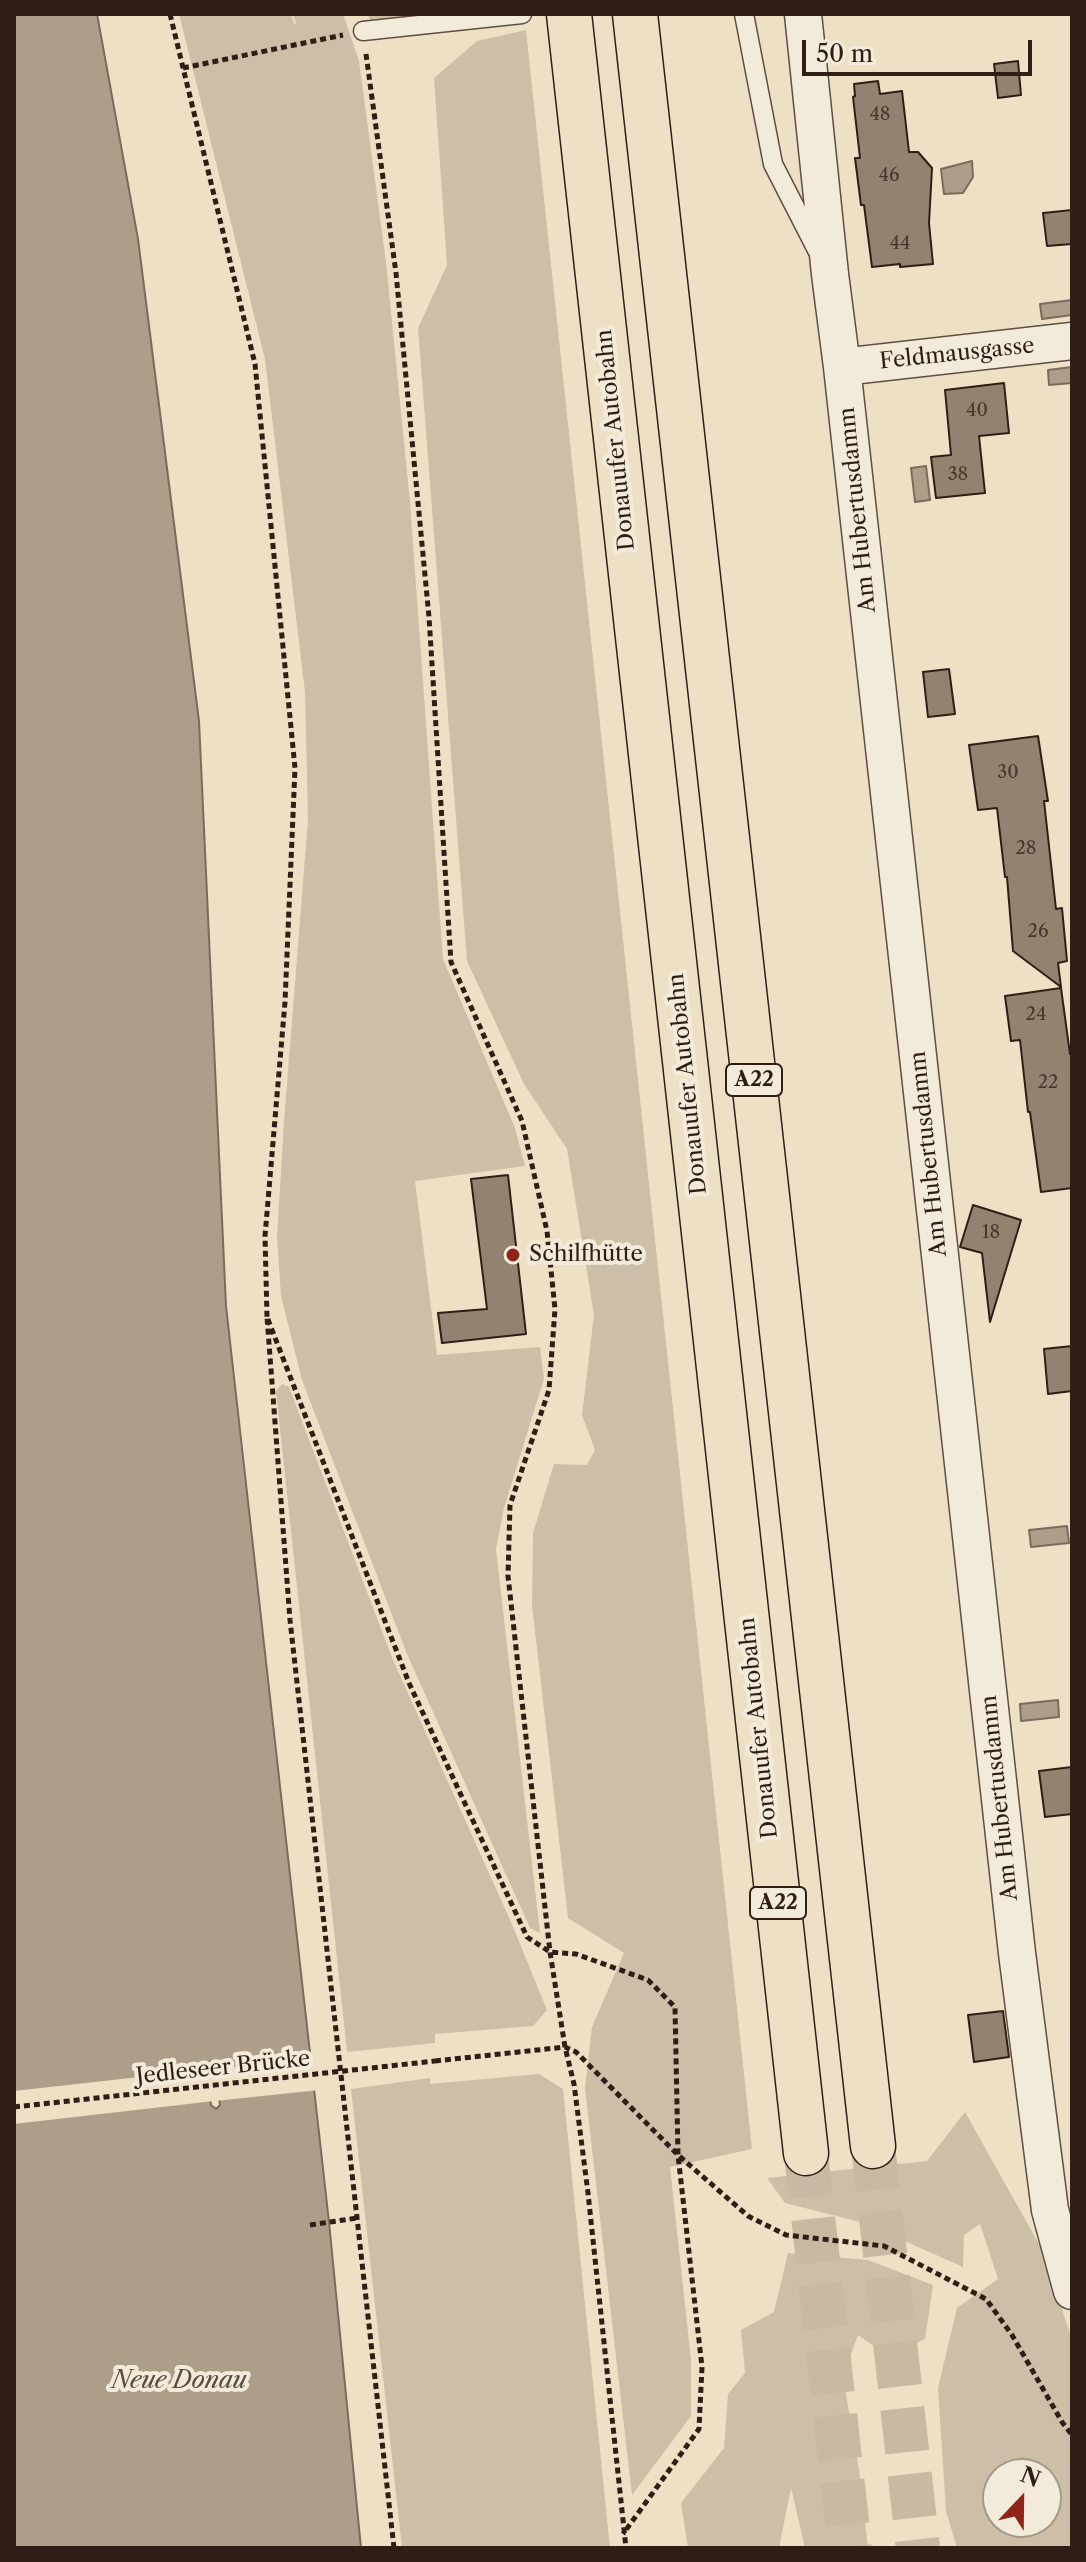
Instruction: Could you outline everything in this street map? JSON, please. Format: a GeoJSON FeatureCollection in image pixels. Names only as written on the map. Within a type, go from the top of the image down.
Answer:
{"type":"FeatureCollection","features":[{"type":"Feature","properties":{"kind":"highway","name":"Donauufer Autobahn"},"geometry":{"type":"LineString","coordinates":[[569,14],[806,2153]]}},
{"type":"Feature","properties":{"kind":"highway","name":"A22"},"geometry":{"type":"LineString","coordinates":[[635,14],[873,2146]]}},
{"type":"Feature","properties":{"kind":"street","name":"Am Hubertusdamm"},"geometry":{"type":"LineString","coordinates":[[803,14],[1017,1953],[1050,2210],[1072,2291]]}},
{"type":"Feature","properties":{"kind":"street","name":"Feldmausgasse"},"geometry":{"type":"LineString","coordinates":[[842,367],[1072,341]]}},
{"type":"Feature","properties":{"kind":"lane"},"geometry":{"type":"LineString","coordinates":[[363,31],[522,14]]}},
{"type":"Feature","properties":{"kind":"lane"},"geometry":{"type":"LineString","coordinates":[[744,14],[773,164],[830,274]]}},
{"type":"Feature","properties":{"kind":"path"},"geometry":{"type":"LineString","coordinates":[[170,14],[255,364],[295,768],[285,1002],[265,1236],[267,1317],[290,1620],[394,2548]]}},
{"type":"Feature","properties":{"kind":"path"},"geometry":{"type":"LineString","coordinates":[[183,68],[363,31],[398,289],[429,617],[451,962],[522,1121],[547,1231],[555,1309],[549,1390],[510,1505],[508,1576],[550,1952],[574,2084],[588,2193],[626,2548]]}},
{"type":"Feature","properties":{"kind":"path"},"geometry":{"type":"LineString","coordinates":[[267,1317],[409,1683],[527,1937],[550,1952],[576,1954],[648,1980],[675,2007],[678,2155],[702,2367],[699,2429],[623,2534]]}},
{"type":"Feature","properties":{"kind":"path"},"geometry":{"type":"LineString","coordinates":[[565,2047],[576,2052],[678,2155],[748,2216],[786,2235],[884,2246],[986,2299],[1012,2335],[1072,2435]]}},
{"type":"Feature","properties":{"kind":"path","name":"Jedleseer Brücke"},"geometry":{"type":"LineString","coordinates":[[14,2107],[565,2047]]}},
{"type":"Feature","properties":{"kind":"path"},"geometry":{"type":"LineString","coordinates":[[310,2225],[357,2218]]}},
{"type":"Feature","properties":{"kind":"shaded area"},"geometry":{"type":"Polygon","coordinates":[[[179,14],[291,14],[294,24],[293,14],[343,14],[359,61],[386,262],[410,502],[443,959],[515,1128],[525,1166],[415,1181],[437,1355],[540,1347],[544,1379],[504,1508],[496,1549],[540,1933],[530,1928],[407,1654],[302,1380],[281,1296],[277,1237],[308,820],[305,692],[265,359],[179,14]]]}},
{"type":"Feature","properties":{"kind":"shaded area"},"geometry":{"type":"Polygon","coordinates":[[[368,14],[478,14],[378,25],[370,20],[368,14]]]}},
{"type":"Feature","properties":{"kind":"shaded area"},"geometry":{"type":"Polygon","coordinates":[[[526,30],[752,2149],[670,2167],[691,2360],[691,2416],[632,2495],[585,2088],[592,2027],[624,1953],[568,1918],[532,1605],[533,1533],[554,1464],[587,1465],[595,1450],[582,1415],[594,1315],[567,1149],[524,1084],[467,961],[418,328],[447,265],[434,78],[477,41],[526,30]]]}},
{"type":"Feature","properties":{"kind":"shaded area"},"geometry":{"type":"Polygon","coordinates":[[[282,1384],[289,1387],[393,1660],[511,1922],[547,2010],[533,2026],[435,2034],[435,2043],[347,2052],[276,1391],[282,1384]]]}},
{"type":"Feature","properties":{"kind":"shaded area"},"geometry":{"type":"Polygon","coordinates":[[[539,2074],[563,2089],[610,2548],[402,2548],[351,2089],[430,2078],[430,2084],[539,2074]]]}},
{"type":"Feature","properties":{"kind":"shaded area"},"geometry":{"type":"Polygon","coordinates":[[[965,2112],[1044,2253],[1072,2340],[1072,2548],[957,2548],[946,2511],[938,2388],[957,2308],[998,2279],[980,2224],[964,2235],[963,2267],[864,2223],[785,2203],[767,2178],[927,2161],[965,2112]]]}},
{"type":"Feature","properties":{"kind":"shaded area"},"geometry":{"type":"Polygon","coordinates":[[[788,2253],[868,2260],[933,2285],[925,2339],[888,2356],[858,2335],[843,2377],[868,2548],[805,2548],[791,2488],[779,2548],[688,2548],[681,2503],[724,2448],[728,2394],[745,2373],[741,2330],[774,2312],[788,2253]]]}},
{"type":"Feature","properties":{"kind":"water","name":"Neue Donau"},"geometry":{"type":"Polygon","coordinates":[[[14,14],[97,14],[138,239],[199,721],[226,1306],[329,2222],[361,2548],[14,2548],[14,14]],[[210,2061],[206,2066],[211,2105],[216,2109],[220,2105],[215,2065],[210,2061]]]}},
{"type":"Feature","properties":{"kind":"water"},"geometry":{"type":"Polygon","coordinates":[[[972,161],[973,177],[963,193],[944,194],[941,169],[972,161]]]}},
{"type":"Feature","properties":{"kind":"water"},"geometry":{"type":"Polygon","coordinates":[[[1072,300],[1072,315],[1042,319],[1040,304],[1072,300]]]}},
{"type":"Feature","properties":{"kind":"water"},"geometry":{"type":"Polygon","coordinates":[[[1072,367],[1072,383],[1049,385],[1048,370],[1072,367]]]}},
{"type":"Feature","properties":{"kind":"water"},"geometry":{"type":"Polygon","coordinates":[[[926,466],[930,500],[915,502],[911,468],[926,466]]]}},
{"type":"Feature","properties":{"kind":"water"},"geometry":{"type":"Polygon","coordinates":[[[1067,1526],[1069,1543],[1031,1547],[1029,1530],[1067,1526]]]}},
{"type":"Feature","properties":{"kind":"water"},"geometry":{"type":"Polygon","coordinates":[[[1058,1700],[1059,1717],[1021,1721],[1020,1704],[1058,1700]]]}},
{"type":"Feature","properties":{"kind":"pier"},"geometry":{"type":"Polygon","coordinates":[[[315,2058],[319,2090],[215,2101],[212,2069],[315,2058]]]}},
{"type":"Feature","properties":{"kind":"pier"},"geometry":{"type":"Polygon","coordinates":[[[211,2069],[214,2101],[14,2124],[14,2091],[211,2069]]]}},
{"type":"Feature","properties":{"kind":"building"},"geometry":{"type":"Polygon","coordinates":[[[1018,61],[1021,95],[998,98],[994,64],[1018,61]]]}},
{"type":"Feature","properties":{"kind":"building"},"geometry":{"type":"Polygon","coordinates":[[[878,81],[880,94],[902,91],[909,152],[918,152],[932,168],[929,223],[933,264],[872,267],[855,158],[860,158],[853,97],[854,84],[878,81]]]}},
{"type":"Feature","properties":{"kind":"building"},"geometry":{"type":"Polygon","coordinates":[[[1072,210],[1072,244],[1047,246],[1043,213],[1072,210]]]}},
{"type":"Feature","properties":{"kind":"building"},"geometry":{"type":"Polygon","coordinates":[[[1004,383],[1009,433],[979,436],[985,493],[936,498],[931,457],[951,455],[945,390],[1004,383]]]}},
{"type":"Feature","properties":{"kind":"building"},"geometry":{"type":"Polygon","coordinates":[[[949,669],[955,714],[928,717],[923,672],[949,669]]]}},
{"type":"Feature","properties":{"kind":"building"},"geometry":{"type":"Polygon","coordinates":[[[1038,736],[1048,801],[1044,801],[1056,909],[1062,908],[1067,961],[1058,963],[1061,987],[1013,951],[997,808],[978,810],[969,745],[1038,736]]]}},
{"type":"Feature","properties":{"kind":"building"},"geometry":{"type":"Polygon","coordinates":[[[1061,988],[1072,1054],[1072,1188],[1041,1192],[1020,1040],[1011,1041],[1005,996],[1061,988]]]}},
{"type":"Feature","properties":{"kind":"building"},"geometry":{"type":"Polygon","coordinates":[[[508,1175],[526,1334],[442,1343],[438,1313],[487,1309],[471,1179],[508,1175]]]}},
{"type":"Feature","properties":{"kind":"building"},"geometry":{"type":"Polygon","coordinates":[[[973,1205],[1021,1220],[990,1322],[982,1253],[960,1247],[973,1205]]]}},
{"type":"Feature","properties":{"kind":"building"},"geometry":{"type":"Polygon","coordinates":[[[1072,1346],[1072,1391],[1048,1394],[1044,1349],[1072,1346]]]}},
{"type":"Feature","properties":{"kind":"building"},"geometry":{"type":"Polygon","coordinates":[[[1072,1767],[1072,1814],[1045,1817],[1039,1771],[1072,1767]]]}},
{"type":"Feature","properties":{"kind":"building"},"geometry":{"type":"Polygon","coordinates":[[[1003,2011],[1009,2057],[974,2062],[968,2015],[1003,2011]]]}},
{"type":"Feature","properties":{"kind":"tunnel"},"geometry":{"type":"LineString","coordinates":[[873,2146],[918,2548]]}},
{"type":"Feature","properties":{"kind":"tunnel"},"geometry":{"type":"LineString","coordinates":[[806,2153],[850,2548]]}},
{"type":"Feature","properties":{"kind":"place","name":"Schilfhütte"},"geometry":{"type":"Point","coordinates":[513,1255]}}]}
